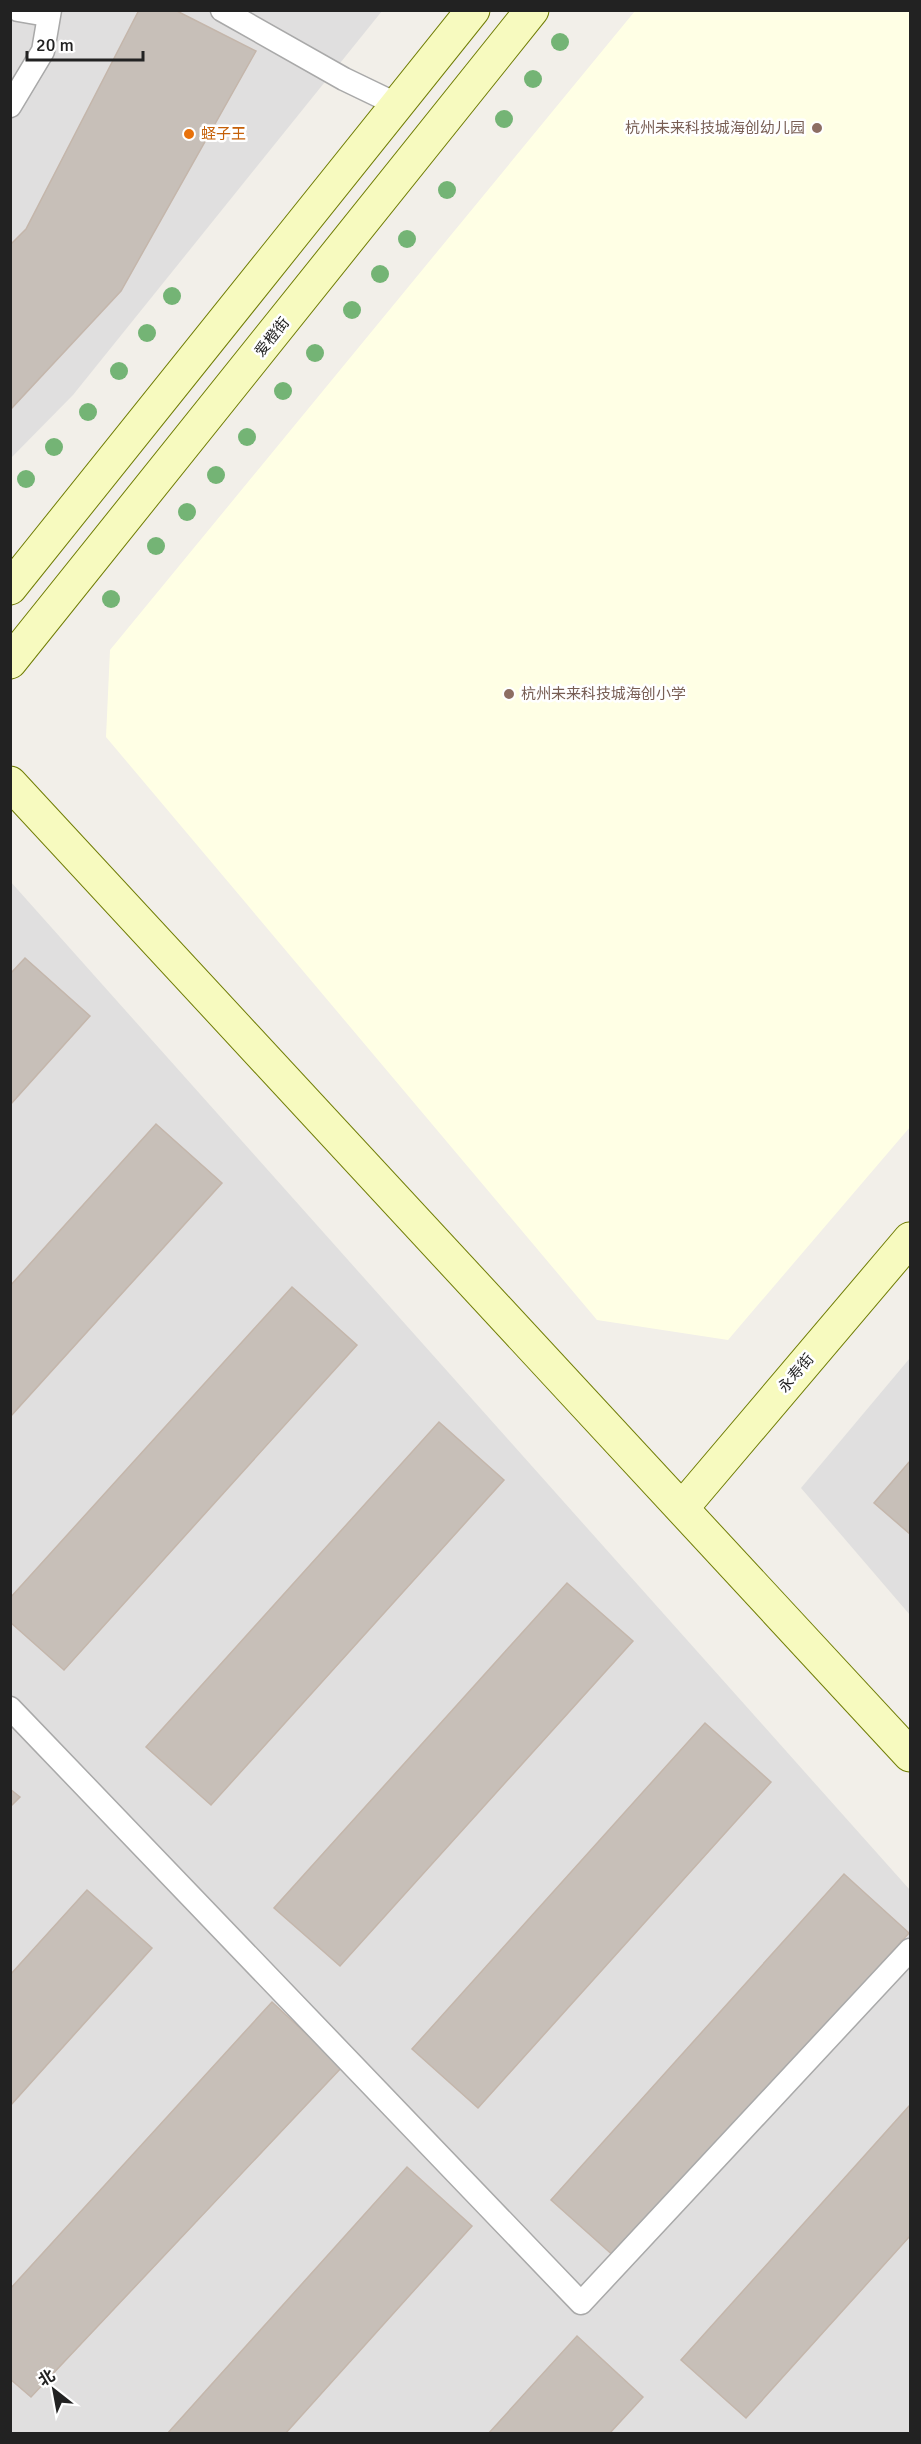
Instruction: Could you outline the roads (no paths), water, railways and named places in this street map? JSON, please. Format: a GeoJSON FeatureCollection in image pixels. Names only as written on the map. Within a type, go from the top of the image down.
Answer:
{"type":"FeatureCollection","features":[{"type":"Feature","properties":{"kind":"street"},"geometry":{"type":"LineString","coordinates":[[10,588],[473,10]]}},
{"type":"Feature","properties":{"kind":"street","name":"爱橙街"},"geometry":{"type":"LineString","coordinates":[[10,662],[532,10]]}},
{"type":"Feature","properties":{"kind":"street"},"geometry":{"type":"LineString","coordinates":[[10,783],[910,1755]]}},
{"type":"Feature","properties":{"kind":"street","name":"永寿街"},"geometry":{"type":"LineString","coordinates":[[682,1508],[910,1239]]}},
{"type":"Feature","properties":{"kind":"lane"},"geometry":{"type":"LineString","coordinates":[[10,106],[43,51],[49,13],[18,10]]}},
{"type":"Feature","properties":{"kind":"lane"},"geometry":{"type":"LineString","coordinates":[[222,10],[344,79],[398,105]]}},
{"type":"Feature","properties":{"kind":"lane"},"geometry":{"type":"LineString","coordinates":[[10,1708],[581,2303],[910,1950]]}},
{"type":"Feature","properties":{"kind":"place","name":"杭州未来科技城海创幼儿园"},"geometry":{"type":"Point","coordinates":[817,128]}},
{"type":"Feature","properties":{"kind":"place","name":"蛏子王"},"geometry":{"type":"Point","coordinates":[189,134]}},
{"type":"Feature","properties":{"kind":"place","name":"杭州未来科技城海创小学"},"geometry":{"type":"Point","coordinates":[509,694]}}]}
